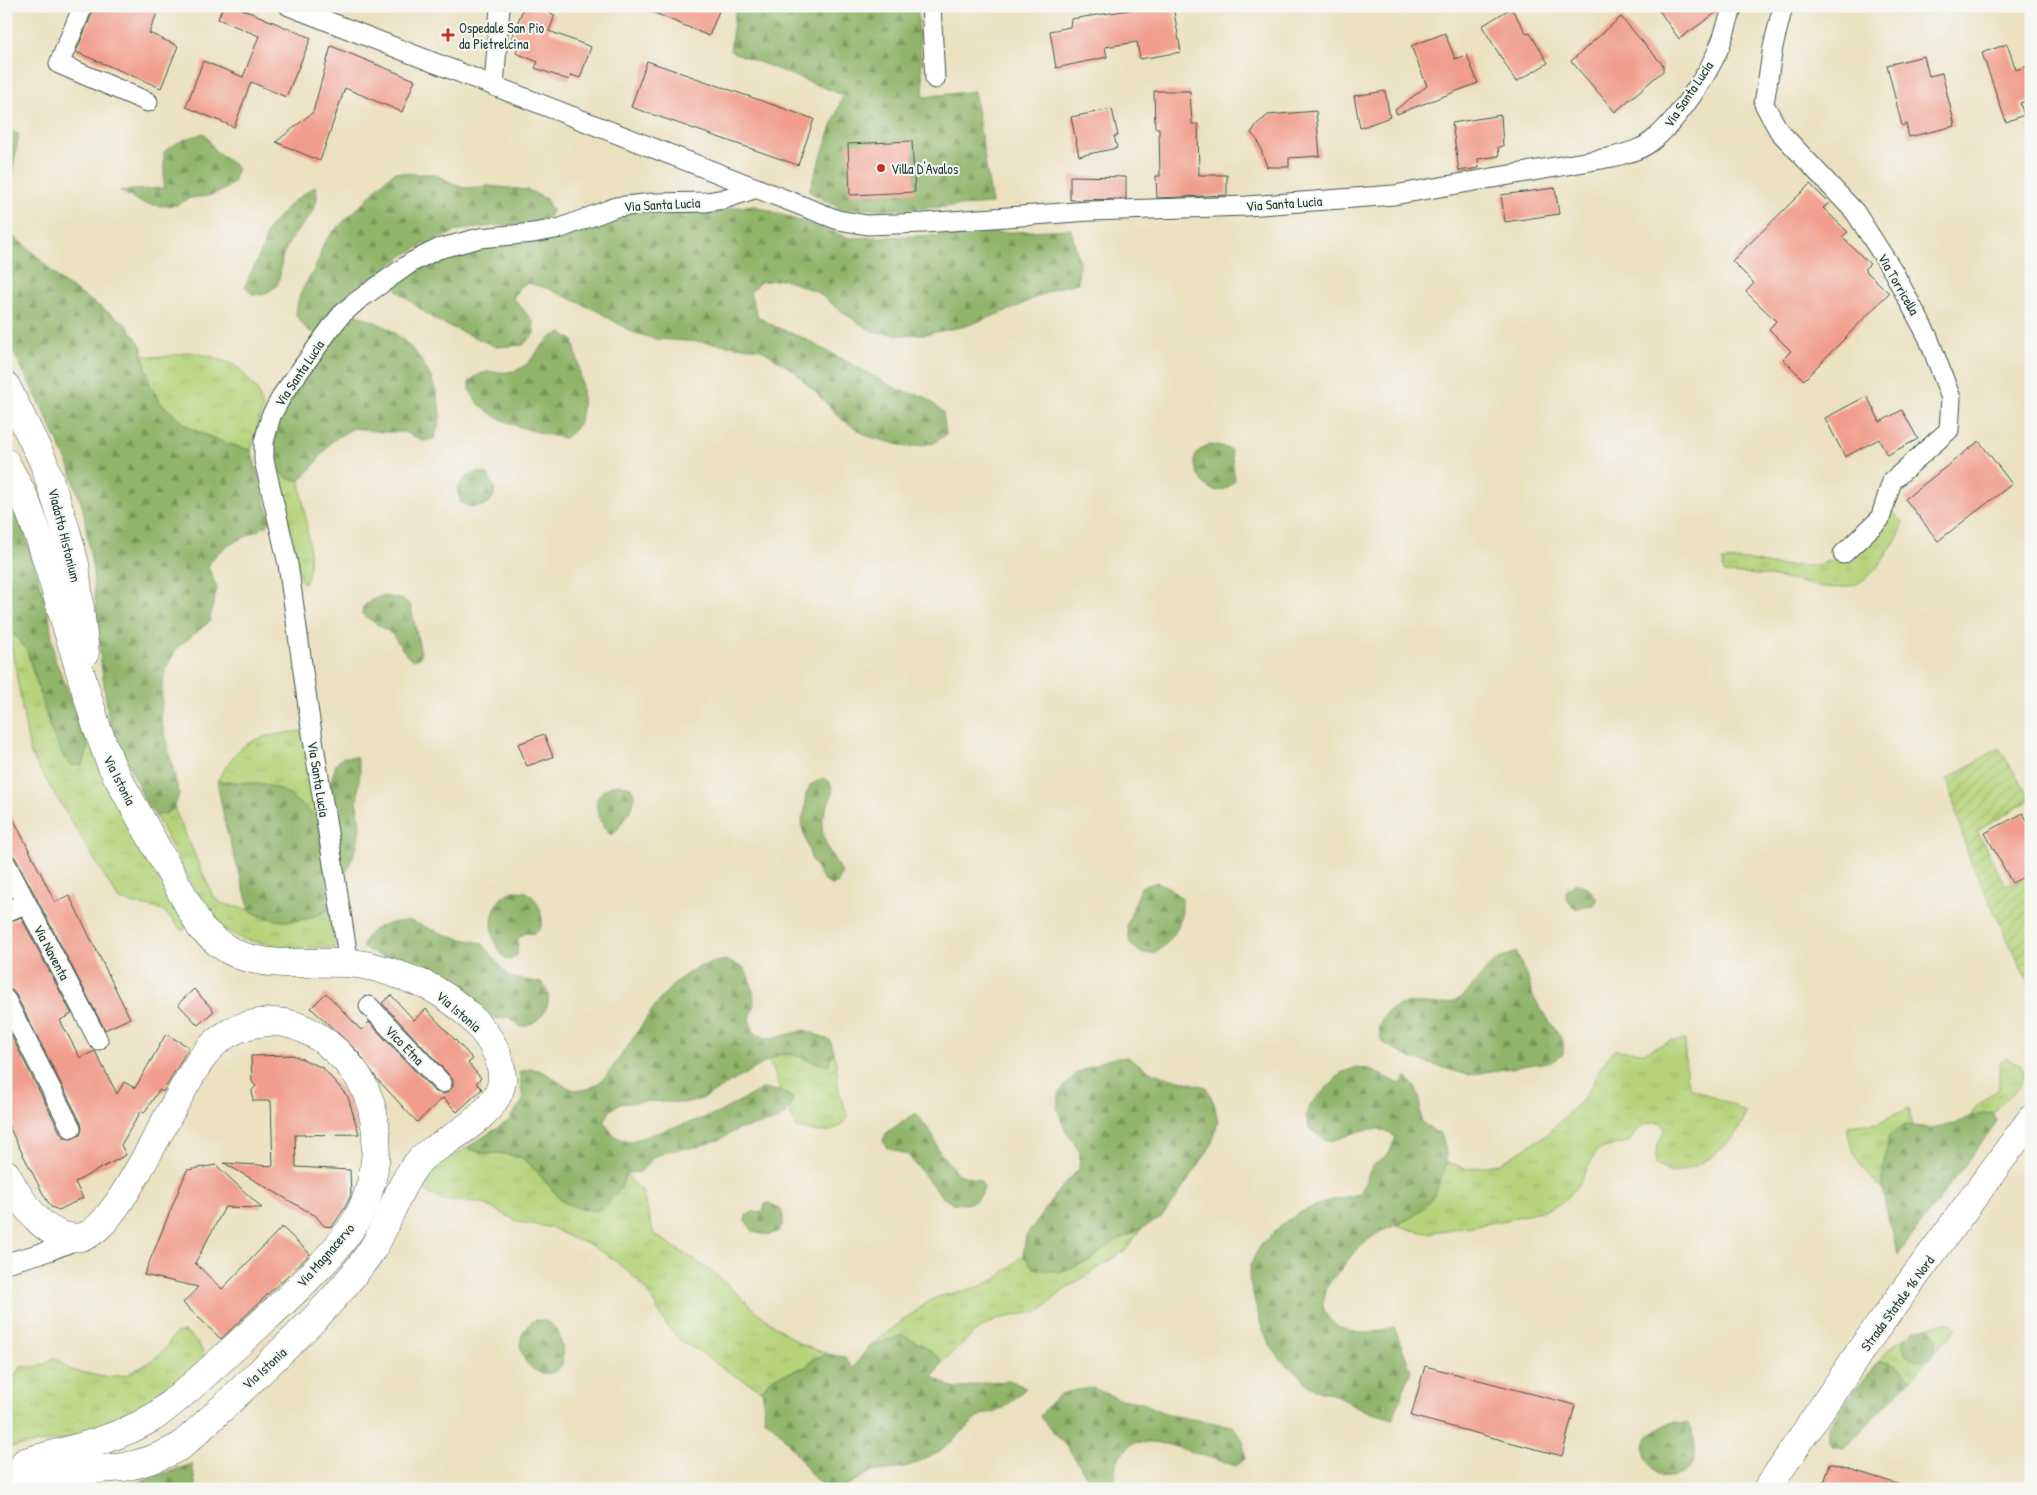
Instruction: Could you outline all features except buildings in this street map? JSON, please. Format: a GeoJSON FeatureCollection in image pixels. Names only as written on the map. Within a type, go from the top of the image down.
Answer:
{"type":"FeatureCollection","features":[{"type":"Feature","properties":{"kind":"street"},"geometry":{"type":"LineString","coordinates":[[83,6],[60,64],[148,102]]}},
{"type":"Feature","properties":{"kind":"street","name":"Via Santa Lucia"},"geometry":{"type":"LineString","coordinates":[[289,6],[838,220],[867,225],[1090,211],[1247,206],[1394,195],[1614,157],[1636,150],[1651,142],[1667,127],[1697,87],[1722,41],[1733,6]]}},
{"type":"Feature","properties":{"kind":"street"},"geometry":{"type":"LineString","coordinates":[[494,86],[500,6]]}},
{"type":"Feature","properties":{"kind":"street"},"geometry":{"type":"LineString","coordinates":[[931,6],[935,79]]}},
{"type":"Feature","properties":{"kind":"street","name":"Via Torricella"},"geometry":{"type":"LineString","coordinates":[[1783,6],[1773,47],[1764,104],[1779,131],[1855,212],[1893,271],[1928,337],[1951,398],[1949,430],[1892,480],[1880,519],[1843,554]]}},
{"type":"Feature","properties":{"kind":"street","name":"Via Santa Lucia"},"geometry":{"type":"LineString","coordinates":[[348,963],[310,721],[288,564],[264,460],[264,442],[271,416],[283,394],[341,315],[389,277],[412,262],[438,249],[480,238],[533,233],[561,228],[616,207],[653,203],[706,202],[724,199],[757,188]]}},
{"type":"Feature","properties":{"kind":"street","name":"Viadotto Histonium"},"geometry":{"type":"LineString","coordinates":[[6,386],[43,461],[56,497],[75,564],[82,618],[88,694]]}},
{"type":"Feature","properties":{"kind":"street","name":"Via Istonia"},"geometry":{"type":"LineString","coordinates":[[6,463],[25,499],[42,545],[97,728],[112,767],[201,928],[220,945],[240,956],[264,962],[348,963],[377,968],[406,977],[437,991],[466,1013],[485,1034],[500,1059],[502,1084],[493,1102],[468,1127],[420,1160],[404,1184],[371,1250],[337,1293],[299,1336],[181,1446],[143,1463],[124,1467],[6,1476]]}},
{"type":"Feature","properties":{"kind":"street","name":"Via Naventa"},"geometry":{"type":"LineString","coordinates":[[7,866],[98,1040]]}},
{"type":"Feature","properties":{"kind":"street"},"geometry":{"type":"LineString","coordinates":[[6,912],[26,904]]}},
{"type":"Feature","properties":{"kind":"street"},"geometry":{"type":"LineString","coordinates":[[6,1000],[71,1128]]}},
{"type":"Feature","properties":{"kind":"street","name":"Vico Etna"},"geometry":{"type":"LineString","coordinates":[[369,1006],[442,1083]]}},
{"type":"Feature","properties":{"kind":"street","name":"Via Magnacervo"},"geometry":{"type":"LineString","coordinates":[[6,1468],[102,1441],[133,1429],[156,1416],[205,1375],[262,1322],[336,1246],[358,1217],[374,1170],[377,1151],[375,1122],[370,1101],[359,1078],[343,1058],[325,1042],[294,1024],[262,1022],[236,1029],[224,1036],[206,1053],[186,1081],[134,1177],[110,1215],[101,1226],[82,1237]]}},
{"type":"Feature","properties":{"kind":"street","name":"Strada Statale 16 Nord"},"geometry":{"type":"LineString","coordinates":[[1767,1489],[1866,1344],[2031,1119]]}},
{"type":"Feature","properties":{"kind":"street"},"geometry":{"type":"LineString","coordinates":[[6,1174],[19,1198],[36,1217],[54,1232],[82,1237]]}},
{"type":"Feature","properties":{"kind":"street"},"geometry":{"type":"LineString","coordinates":[[36,1217],[45,1232],[47,1242],[44,1248],[36,1255]]}},
{"type":"Feature","properties":{"kind":"street"},"geometry":{"type":"LineString","coordinates":[[6,1263],[36,1255],[82,1237]]}},
{"type":"Feature","properties":{"kind":"green space"},"geometry":{"type":"Polygon","coordinates":[[[736,6],[917,6],[924,97],[974,91],[992,204],[907,209],[840,209],[809,191],[843,95],[730,51],[736,6]]]}},
{"type":"Feature","properties":{"kind":"green space"},"geometry":{"type":"Polygon","coordinates":[[[6,130],[19,134],[10,184],[6,186],[6,130]]]}},
{"type":"Feature","properties":{"kind":"green space"},"geometry":{"type":"Polygon","coordinates":[[[204,133],[216,152],[237,167],[233,183],[222,191],[208,196],[190,198],[176,205],[160,206],[142,203],[120,191],[164,188],[164,152],[178,143],[204,133]]]}},
{"type":"Feature","properties":{"kind":"green space"},"geometry":{"type":"Polygon","coordinates":[[[395,172],[434,174],[463,188],[488,186],[528,190],[546,199],[552,211],[547,221],[532,225],[500,225],[460,230],[425,244],[404,255],[340,303],[315,333],[307,330],[296,315],[297,306],[301,292],[318,262],[323,245],[336,229],[395,172]]]}},
{"type":"Feature","properties":{"kind":"green space"},"geometry":{"type":"Polygon","coordinates":[[[315,186],[317,200],[315,207],[292,237],[283,255],[276,286],[263,295],[252,294],[245,286],[262,250],[268,229],[290,204],[315,186]]]}},
{"type":"Feature","properties":{"kind":"green space"},"geometry":{"type":"Polygon","coordinates":[[[753,205],[850,238],[1071,229],[1079,262],[1078,283],[1054,289],[1012,309],[966,326],[926,334],[900,335],[872,331],[848,316],[817,292],[783,279],[760,282],[750,293],[758,317],[803,338],[899,390],[925,397],[943,412],[946,434],[934,443],[907,447],[867,436],[843,420],[794,371],[761,349],[655,339],[632,332],[597,311],[547,288],[528,283],[520,286],[513,298],[533,321],[534,334],[523,345],[497,347],[435,320],[400,293],[392,283],[424,263],[459,249],[549,240],[574,232],[617,213],[701,212],[753,205]]]}},
{"type":"Feature","properties":{"kind":"green space"},"geometry":{"type":"Polygon","coordinates":[[[6,233],[35,254],[61,281],[126,324],[141,345],[150,385],[161,403],[189,428],[227,444],[251,450],[271,522],[219,552],[212,559],[208,567],[217,588],[209,622],[177,648],[166,668],[162,687],[161,719],[179,794],[174,808],[165,814],[155,815],[146,803],[109,721],[101,663],[92,564],[83,509],[69,466],[6,337],[6,233]]]}},
{"type":"Feature","properties":{"kind":"green space"},"geometry":{"type":"Polygon","coordinates":[[[353,313],[388,328],[402,339],[419,357],[431,379],[439,403],[440,419],[434,439],[424,441],[404,432],[382,432],[353,428],[332,441],[300,480],[289,479],[273,466],[274,445],[279,425],[299,385],[353,313]]]}},
{"type":"Feature","properties":{"kind":"green space"},"geometry":{"type":"Polygon","coordinates":[[[562,333],[573,340],[582,386],[582,411],[579,422],[574,430],[565,438],[522,428],[506,422],[480,405],[472,395],[469,382],[476,377],[487,372],[510,372],[522,368],[549,339],[562,333]]]}},
{"type":"Feature","properties":{"kind":"green space"},"geometry":{"type":"Polygon","coordinates":[[[188,352],[210,356],[237,366],[257,390],[263,407],[251,450],[227,444],[190,428],[161,403],[150,385],[143,355],[160,357],[188,352]]]}},
{"type":"Feature","properties":{"kind":"green space"},"geometry":{"type":"Polygon","coordinates":[[[1209,445],[1221,446],[1231,450],[1235,480],[1226,488],[1218,491],[1211,489],[1205,484],[1196,470],[1196,455],[1200,450],[1209,445]]]}},
{"type":"Feature","properties":{"kind":"green space"},"geometry":{"type":"Polygon","coordinates":[[[273,466],[289,479],[300,480],[308,533],[310,562],[305,583],[301,581],[285,501],[273,466]]]}},
{"type":"Feature","properties":{"kind":"green space"},"geometry":{"type":"Polygon","coordinates":[[[478,472],[487,474],[490,479],[493,485],[493,498],[479,507],[466,506],[461,503],[457,489],[465,478],[478,472]]]}},
{"type":"Feature","properties":{"kind":"green space"},"geometry":{"type":"Polygon","coordinates":[[[6,474],[48,609],[55,660],[84,728],[88,750],[83,764],[72,766],[64,758],[50,728],[27,650],[8,627],[6,474]]]}},
{"type":"Feature","properties":{"kind":"green space"},"geometry":{"type":"Polygon","coordinates":[[[1892,511],[1903,522],[1899,534],[1876,569],[1864,580],[1851,586],[1838,588],[1824,587],[1768,576],[1724,573],[1722,561],[1746,560],[1770,565],[1811,566],[1838,559],[1882,524],[1892,511]]]}},
{"type":"Feature","properties":{"kind":"green space"},"geometry":{"type":"Polygon","coordinates":[[[382,596],[401,599],[410,604],[421,653],[420,658],[414,660],[408,657],[392,634],[362,614],[363,607],[371,600],[382,596]]]}},
{"type":"Feature","properties":{"kind":"green space"},"geometry":{"type":"Polygon","coordinates":[[[8,627],[27,650],[34,676],[84,728],[189,926],[182,931],[163,910],[119,900],[30,753],[8,627]]]}},
{"type":"Feature","properties":{"kind":"green space"},"geometry":{"type":"Polygon","coordinates":[[[307,730],[320,819],[303,808],[291,796],[263,784],[217,781],[235,754],[244,746],[263,737],[307,730]]]}},
{"type":"Feature","properties":{"kind":"green space"},"geometry":{"type":"Polygon","coordinates":[[[1999,748],[2031,799],[1977,831],[2005,885],[2031,877],[2031,989],[1969,858],[1947,779],[1999,748]]]}},
{"type":"Feature","properties":{"kind":"green space"},"geometry":{"type":"Polygon","coordinates":[[[343,757],[357,757],[360,770],[357,804],[360,827],[357,846],[344,878],[330,784],[336,764],[343,757]]]}},
{"type":"Feature","properties":{"kind":"green space"},"geometry":{"type":"Polygon","coordinates":[[[824,778],[832,787],[832,793],[823,817],[822,830],[829,850],[842,874],[837,884],[831,885],[820,875],[811,858],[801,823],[805,810],[806,794],[810,785],[824,778]]]}},
{"type":"Feature","properties":{"kind":"green space"},"geometry":{"type":"Polygon","coordinates":[[[217,781],[263,784],[282,790],[320,819],[329,909],[309,918],[289,921],[269,918],[250,910],[226,828],[217,781]]]}},
{"type":"Feature","properties":{"kind":"green space"},"geometry":{"type":"Polygon","coordinates":[[[618,784],[631,787],[634,800],[627,816],[611,835],[606,831],[599,816],[597,803],[600,794],[604,790],[618,784]]]}},
{"type":"Feature","properties":{"kind":"green space"},"geometry":{"type":"Polygon","coordinates":[[[174,808],[213,896],[223,904],[250,910],[262,917],[319,915],[329,909],[335,948],[282,947],[242,939],[216,925],[203,905],[155,815],[165,814],[174,808]]]}},
{"type":"Feature","properties":{"kind":"green space"},"geometry":{"type":"Polygon","coordinates":[[[1157,882],[1168,887],[1182,899],[1181,916],[1173,936],[1163,947],[1156,953],[1141,953],[1130,944],[1127,925],[1141,887],[1157,882]]]}},
{"type":"Feature","properties":{"kind":"green space"},"geometry":{"type":"Polygon","coordinates":[[[1576,883],[1583,885],[1592,892],[1597,901],[1594,905],[1577,909],[1570,904],[1566,891],[1576,883]]]}},
{"type":"Feature","properties":{"kind":"green space"},"geometry":{"type":"Polygon","coordinates":[[[514,891],[526,892],[532,896],[540,909],[542,924],[539,930],[534,933],[526,933],[518,938],[517,955],[507,960],[500,952],[496,943],[492,922],[498,903],[514,891]]]}},
{"type":"Feature","properties":{"kind":"green space"},"geometry":{"type":"Polygon","coordinates":[[[410,921],[452,937],[482,943],[509,977],[543,983],[548,994],[545,1011],[537,1020],[522,1027],[508,1017],[498,1019],[454,990],[363,948],[365,940],[374,930],[395,922],[410,921]]]}},
{"type":"Feature","properties":{"kind":"green space"},"geometry":{"type":"Polygon","coordinates":[[[1516,952],[1528,979],[1533,997],[1563,1041],[1563,1054],[1553,1061],[1468,1075],[1410,1058],[1382,1042],[1378,1027],[1385,1015],[1392,1009],[1399,1005],[1441,1004],[1457,1000],[1468,991],[1492,964],[1516,952]]]}},
{"type":"Feature","properties":{"kind":"green space"},"geometry":{"type":"Polygon","coordinates":[[[725,960],[744,968],[750,981],[754,1000],[749,1020],[755,1034],[770,1039],[805,1030],[830,1040],[834,1052],[828,1065],[794,1055],[779,1055],[702,1099],[683,1103],[648,1101],[619,1104],[610,1111],[604,1122],[614,1136],[628,1142],[716,1114],[762,1089],[780,1091],[793,1098],[789,1110],[778,1120],[736,1130],[721,1139],[696,1147],[668,1151],[654,1157],[640,1172],[626,1173],[615,1195],[597,1211],[581,1209],[563,1202],[530,1164],[520,1157],[498,1153],[486,1154],[466,1148],[507,1122],[523,1101],[519,1072],[530,1069],[538,1070],[572,1089],[581,1090],[594,1086],[609,1073],[653,1009],[674,985],[699,967],[725,960]]]}},
{"type":"Feature","properties":{"kind":"green space"},"geometry":{"type":"Polygon","coordinates":[[[1685,1040],[1686,1076],[1691,1088],[1733,1105],[1746,1113],[1734,1135],[1717,1153],[1695,1165],[1671,1173],[1656,1165],[1656,1150],[1665,1128],[1661,1123],[1646,1124],[1636,1132],[1630,1141],[1597,1150],[1578,1186],[1563,1202],[1552,1208],[1502,1221],[1428,1233],[1397,1225],[1416,1214],[1429,1200],[1439,1183],[1447,1162],[1468,1169],[1498,1164],[1545,1136],[1582,1101],[1603,1064],[1614,1050],[1645,1052],[1670,1041],[1685,1040]]]}},
{"type":"Feature","properties":{"kind":"green space"},"geometry":{"type":"Polygon","coordinates":[[[834,1052],[840,1093],[848,1117],[837,1128],[825,1132],[796,1128],[789,1110],[793,1098],[780,1091],[773,1069],[766,1059],[784,1054],[828,1065],[834,1052]]]}},
{"type":"Feature","properties":{"kind":"green space"},"geometry":{"type":"Polygon","coordinates":[[[1128,1057],[1153,1073],[1206,1087],[1214,1103],[1218,1122],[1211,1146],[1160,1219],[1112,1243],[1089,1261],[1060,1272],[1034,1268],[1023,1255],[1026,1236],[1059,1190],[1079,1169],[1080,1151],[1066,1132],[1057,1108],[1060,1092],[1076,1074],[1106,1059],[1128,1057]]]}},
{"type":"Feature","properties":{"kind":"green space"},"geometry":{"type":"Polygon","coordinates":[[[2006,1058],[2019,1064],[2025,1073],[2023,1083],[1993,1113],[1971,1116],[1975,1108],[1999,1087],[1999,1064],[2006,1058]]]}},
{"type":"Feature","properties":{"kind":"green space"},"geometry":{"type":"Polygon","coordinates":[[[1354,1068],[1368,1069],[1400,1084],[1406,1077],[1418,1094],[1421,1118],[1424,1124],[1441,1134],[1446,1155],[1445,1167],[1437,1188],[1422,1210],[1403,1222],[1375,1235],[1359,1247],[1329,1284],[1323,1300],[1327,1316],[1339,1327],[1355,1332],[1367,1333],[1394,1327],[1411,1370],[1393,1419],[1366,1411],[1328,1392],[1321,1392],[1309,1386],[1299,1374],[1282,1361],[1271,1347],[1261,1325],[1249,1279],[1251,1263],[1261,1245],[1283,1223],[1303,1211],[1328,1201],[1360,1194],[1372,1166],[1389,1154],[1396,1137],[1379,1129],[1365,1130],[1326,1141],[1309,1128],[1306,1114],[1311,1104],[1341,1073],[1354,1068]]]}},
{"type":"Feature","properties":{"kind":"green space"},"geometry":{"type":"Polygon","coordinates":[[[1909,1108],[1912,1126],[1905,1125],[1883,1180],[1884,1190],[1864,1170],[1859,1162],[1851,1144],[1848,1126],[1877,1123],[1909,1108]]]}},
{"type":"Feature","properties":{"kind":"green space"},"geometry":{"type":"Polygon","coordinates":[[[916,1113],[933,1135],[939,1152],[958,1174],[980,1180],[984,1187],[981,1195],[975,1201],[965,1204],[952,1203],[941,1196],[908,1155],[886,1147],[883,1140],[887,1132],[916,1113]]]}},
{"type":"Feature","properties":{"kind":"green space"},"geometry":{"type":"Polygon","coordinates":[[[1993,1113],[1997,1121],[1993,1127],[1898,1255],[1883,1188],[1884,1162],[1889,1136],[1905,1125],[1931,1128],[1954,1124],[1971,1116],[1993,1113]]]}},
{"type":"Feature","properties":{"kind":"green space"},"geometry":{"type":"Polygon","coordinates":[[[466,1148],[486,1154],[498,1153],[520,1157],[530,1164],[564,1202],[621,1189],[626,1173],[632,1182],[641,1189],[654,1234],[720,1278],[758,1313],[800,1344],[828,1354],[813,1359],[806,1367],[771,1378],[762,1390],[725,1370],[699,1351],[683,1343],[667,1326],[649,1294],[636,1279],[612,1258],[587,1243],[573,1239],[553,1228],[519,1222],[480,1202],[443,1200],[429,1194],[424,1187],[435,1167],[466,1148]]]}},
{"type":"Feature","properties":{"kind":"green space"},"geometry":{"type":"Polygon","coordinates":[[[768,1203],[780,1208],[783,1216],[781,1227],[774,1233],[761,1234],[754,1232],[745,1221],[746,1216],[753,1212],[763,1211],[765,1204],[768,1203]]]}},
{"type":"Feature","properties":{"kind":"green space"},"geometry":{"type":"Polygon","coordinates":[[[1141,1229],[1126,1250],[1064,1290],[1040,1311],[997,1319],[975,1332],[943,1361],[924,1346],[868,1347],[926,1303],[937,1297],[979,1287],[996,1279],[1023,1255],[1034,1268],[1089,1261],[1112,1243],[1141,1229]]]}},
{"type":"Feature","properties":{"kind":"green space"},"geometry":{"type":"Polygon","coordinates":[[[535,1320],[544,1321],[552,1325],[561,1340],[562,1365],[552,1372],[543,1373],[533,1369],[526,1362],[521,1352],[521,1340],[525,1329],[535,1320]]]}},
{"type":"Feature","properties":{"kind":"green space"},"geometry":{"type":"Polygon","coordinates":[[[1946,1322],[1953,1324],[1957,1329],[1909,1380],[1901,1370],[1878,1362],[1888,1350],[1907,1335],[1903,1346],[1907,1356],[1923,1361],[1936,1349],[1932,1330],[1927,1327],[1946,1322]]]}},
{"type":"Feature","properties":{"kind":"green space"},"geometry":{"type":"Polygon","coordinates":[[[1927,1327],[1936,1335],[1937,1344],[1935,1349],[1923,1361],[1911,1358],[1904,1350],[1903,1341],[1913,1331],[1927,1327]]]}},
{"type":"Feature","properties":{"kind":"green space"},"geometry":{"type":"Polygon","coordinates":[[[184,1332],[198,1343],[205,1358],[141,1417],[80,1437],[6,1448],[6,1385],[22,1366],[39,1366],[54,1357],[71,1370],[103,1377],[126,1375],[150,1362],[163,1351],[176,1333],[184,1332]]]}},
{"type":"Feature","properties":{"kind":"green space"},"geometry":{"type":"Polygon","coordinates":[[[903,1335],[924,1346],[943,1361],[933,1377],[956,1389],[988,1382],[1012,1381],[1026,1388],[1003,1409],[981,1415],[940,1452],[904,1468],[871,1472],[841,1489],[825,1489],[809,1472],[782,1435],[765,1419],[762,1390],[771,1378],[806,1367],[813,1359],[828,1354],[845,1357],[853,1369],[868,1347],[903,1335]]]}},
{"type":"Feature","properties":{"kind":"green space"},"geometry":{"type":"Polygon","coordinates":[[[1878,1362],[1896,1366],[1903,1371],[1909,1380],[1844,1449],[1833,1447],[1828,1442],[1828,1428],[1847,1400],[1878,1362]]]}},
{"type":"Feature","properties":{"kind":"green space"},"geometry":{"type":"Polygon","coordinates":[[[1093,1388],[1119,1399],[1141,1402],[1168,1415],[1233,1426],[1243,1440],[1245,1459],[1236,1466],[1167,1444],[1135,1442],[1119,1457],[1114,1489],[1091,1489],[1094,1487],[1068,1448],[1040,1417],[1056,1397],[1068,1392],[1093,1388]]]}},
{"type":"Feature","properties":{"kind":"green space"},"geometry":{"type":"Polygon","coordinates":[[[1674,1423],[1688,1424],[1694,1438],[1695,1451],[1693,1461],[1688,1470],[1679,1475],[1669,1477],[1655,1471],[1644,1452],[1644,1445],[1650,1435],[1661,1427],[1674,1423]]]}},
{"type":"Feature","properties":{"kind":"green space"},"geometry":{"type":"Polygon","coordinates":[[[192,1464],[196,1489],[87,1489],[136,1483],[192,1464]]]}},
{"type":"Feature","properties":{"kind":"place","name":"Ospedale San Pio da Pietrelcina"},"geometry":{"type":"Point","coordinates":[448,35]}},
{"type":"Feature","properties":{"kind":"place","name":"Villa D'Avalos"},"geometry":{"type":"Point","coordinates":[881,168]}}]}
